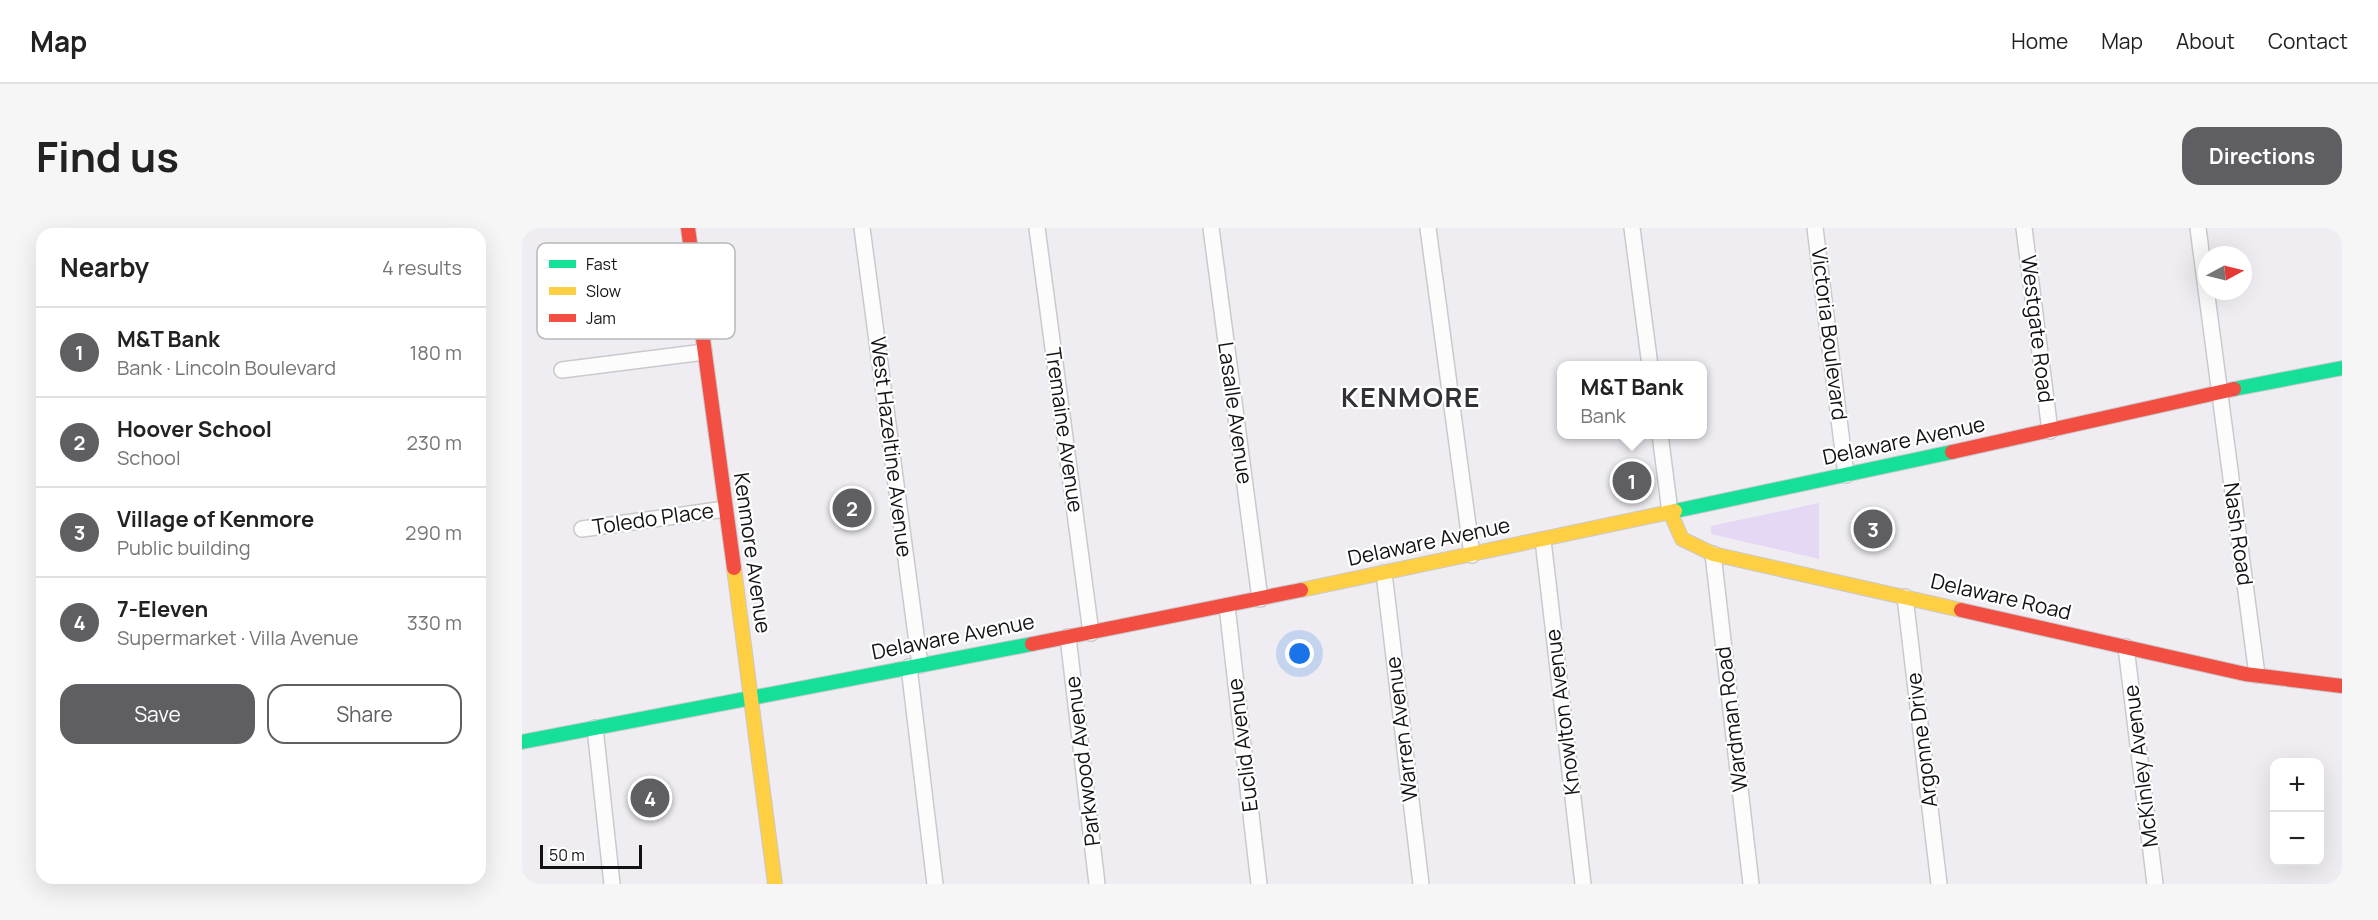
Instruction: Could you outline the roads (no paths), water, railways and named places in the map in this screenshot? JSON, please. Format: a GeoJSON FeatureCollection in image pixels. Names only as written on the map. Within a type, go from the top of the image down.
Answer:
{"type":"FeatureCollection","features":[{"type":"Feature","properties":{"kind":"main road","name":"Kenmore Avenue"},"geometry":{"type":"LineString","coordinates":[[688,228],[690,243]]}},
{"type":"Feature","properties":{"kind":"main road","name":"Kenmore Avenue"},"geometry":{"type":"LineString","coordinates":[[702,339],[724,509],[752,697],[775,884]]}},
{"type":"Feature","properties":{"kind":"main road","name":"Delaware Avenue"},"geometry":{"type":"LineString","coordinates":[[522,742],[1227,606],[1670,513],[2219,392],[2342,368]]}},
{"type":"Feature","properties":{"kind":"main road","name":"Delaware Road"},"geometry":{"type":"LineString","coordinates":[[1670,513],[1682,539],[1713,554],[2257,675],[2342,686]]}},
{"type":"Feature","properties":{"kind":"street","name":"West Hazeltine Avenue"},"geometry":{"type":"LineString","coordinates":[[862,228],[915,666],[935,884]]}},
{"type":"Feature","properties":{"kind":"street","name":"Tremaine Avenue"},"geometry":{"type":"LineString","coordinates":[[1037,228],[1091,633]]}},
{"type":"Feature","properties":{"kind":"street","name":"Lasalle Avenue"},"geometry":{"type":"LineString","coordinates":[[1211,228],[1260,599]]}},
{"type":"Feature","properties":{"kind":"street"},"geometry":{"type":"LineString","coordinates":[[1428,228],[1472,555]]}},
{"type":"Feature","properties":{"kind":"street"},"geometry":{"type":"LineString","coordinates":[[1632,228],[1649,361]]}},
{"type":"Feature","properties":{"kind":"street","name":"Victoria Boulevard"},"geometry":{"type":"LineString","coordinates":[[1815,228],[1846,475]]}},
{"type":"Feature","properties":{"kind":"street","name":"Westgate Road"},"geometry":{"type":"LineString","coordinates":[[2024,228],[2050,430]]}},
{"type":"Feature","properties":{"kind":"street","name":"Nash Road"},"geometry":{"type":"LineString","coordinates":[[2198,228],[2257,675]]}},
{"type":"Feature","properties":{"kind":"street"},"geometry":{"type":"LineString","coordinates":[[562,370],[704,352]]}},
{"type":"Feature","properties":{"kind":"street"},"geometry":{"type":"LineString","coordinates":[[1661,439],[1670,513]]}},
{"type":"Feature","properties":{"kind":"street","name":"Toledo Place"},"geometry":{"type":"LineString","coordinates":[[582,529],[724,509]]}},
{"type":"Feature","properties":{"kind":"street","name":"Knowlton Avenue"},"geometry":{"type":"LineString","coordinates":[[1543,540],[1583,884]]}},
{"type":"Feature","properties":{"kind":"street","name":"Wardman Road"},"geometry":{"type":"LineString","coordinates":[[1713,554],[1751,884]]}},
{"type":"Feature","properties":{"kind":"street","name":"Warren Avenue"},"geometry":{"type":"LineString","coordinates":[[1384,573],[1421,884]]}},
{"type":"Feature","properties":{"kind":"street","name":"Argonne Drive"},"geometry":{"type":"LineString","coordinates":[[1905,597],[1939,884]]}},
{"type":"Feature","properties":{"kind":"street","name":"Euclid Avenue"},"geometry":{"type":"LineString","coordinates":[[1227,606],[1259,884]]}},
{"type":"Feature","properties":{"kind":"street","name":"Parkwood Avenue"},"geometry":{"type":"LineString","coordinates":[[1068,637],[1097,884]]}},
{"type":"Feature","properties":{"kind":"street","name":"McKinley Avenue"},"geometry":{"type":"LineString","coordinates":[[2127,647],[2155,884]]}},
{"type":"Feature","properties":{"kind":"street"},"geometry":{"type":"LineString","coordinates":[[2342,686],[2342,691]]}},
{"type":"Feature","properties":{"kind":"street"},"geometry":{"type":"LineString","coordinates":[[595,728],[612,884]]}},
{"type":"Feature","properties":{"kind":"place","name":"M&T Bank"},"geometry":{"type":"Point","coordinates":[1632,481]}},
{"type":"Feature","properties":{"kind":"place","name":"Hoover School"},"geometry":{"type":"Point","coordinates":[852,508]}},
{"type":"Feature","properties":{"kind":"place","name":"Village of Kenmore"},"geometry":{"type":"Point","coordinates":[1873,529]}},
{"type":"Feature","properties":{"kind":"place","name":"7-Eleven"},"geometry":{"type":"Point","coordinates":[650,798]}},
{"type":"Feature","properties":{"kind":"district","name":"KENMORE"},"geometry":{"type":"Point","coordinates":[1411,398]}}]}
